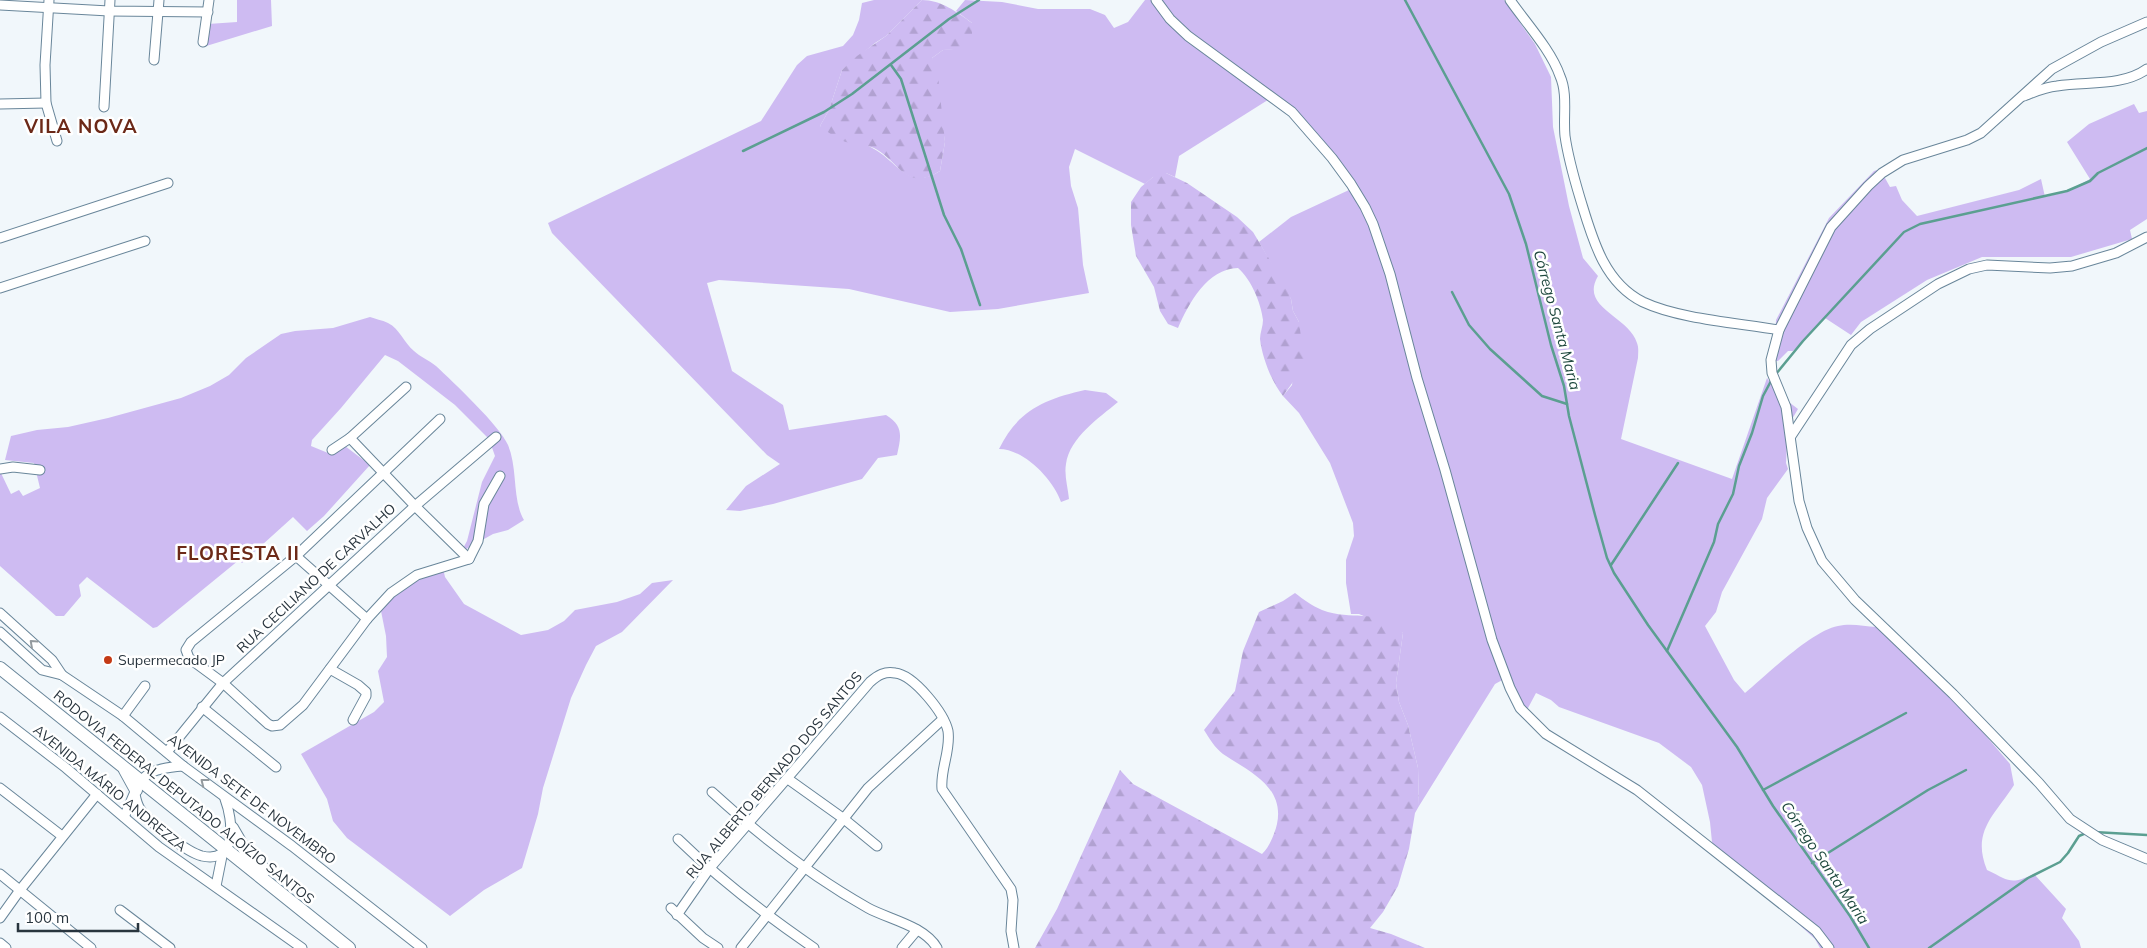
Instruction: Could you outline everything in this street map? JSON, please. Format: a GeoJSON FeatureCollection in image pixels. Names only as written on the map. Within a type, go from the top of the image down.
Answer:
{"type":"FeatureCollection","features":[{"type":"Feature","properties":{"kind":"highway","name":"RODOVIA FEDERAL DEPUTADO ALOÍZIO SANTOS"},"geometry":{"type":"LineString","coordinates":[[0,668],[121,764],[137,788],[225,850],[349,948]]}},
{"type":"Feature","properties":{"kind":"highway"},"geometry":{"type":"LineString","coordinates":[[232,828],[246,852],[268,874],[282,895]]}},
{"type":"Feature","properties":{"kind":"street"},"geometry":{"type":"LineString","coordinates":[[104,107],[110,0]]}},
{"type":"Feature","properties":{"kind":"street"},"geometry":{"type":"LineString","coordinates":[[154,60],[159,0]]}},
{"type":"Feature","properties":{"kind":"street"},"geometry":{"type":"LineString","coordinates":[[203,42],[209,0]]}},
{"type":"Feature","properties":{"kind":"street"},"geometry":{"type":"LineString","coordinates":[[1156,0],[1170,19],[1188,36],[1292,112],[1332,158],[1365,207],[1376,232],[1390,274],[1417,378],[1445,470],[1492,640],[1510,688],[1520,708],[1546,734],[1642,793],[1816,931],[1829,948]]}},
{"type":"Feature","properties":{"kind":"street"},"geometry":{"type":"LineString","coordinates":[[1510,0],[1550,57],[1560,76],[1564,88],[1565,139],[1572,169],[1592,238],[1601,259],[1611,274],[1626,291],[1642,301],[1661,309],[1779,330]]}},
{"type":"Feature","properties":{"kind":"street"},"geometry":{"type":"LineString","coordinates":[[49,4],[45,65],[46,103],[57,141]]}},
{"type":"Feature","properties":{"kind":"street"},"geometry":{"type":"LineString","coordinates":[[0,5],[49,4],[109,11],[208,12]]}},
{"type":"Feature","properties":{"kind":"street"},"geometry":{"type":"LineString","coordinates":[[2147,22],[2072,57],[2052,69],[1995,122],[1967,140],[1903,160],[1882,173],[1860,193],[1831,227],[1779,330],[1771,353],[1772,373],[1786,407],[1799,501],[1807,528],[1822,561],[1855,600],[1953,694],[2039,783],[2063,812],[2084,829],[2102,840],[2147,859]]}},
{"type":"Feature","properties":{"kind":"street"},"geometry":{"type":"LineString","coordinates":[[2019,98],[2057,85],[2122,79],[2134,76],[2147,68]]}},
{"type":"Feature","properties":{"kind":"street"},"geometry":{"type":"LineString","coordinates":[[0,104],[46,103]]}},
{"type":"Feature","properties":{"kind":"street"},"geometry":{"type":"LineString","coordinates":[[0,238],[168,183]]}},
{"type":"Feature","properties":{"kind":"street"},"geometry":{"type":"LineString","coordinates":[[1791,436],[1851,345],[1870,329],[1938,284],[1969,270],[1987,265],[2050,268],[2078,265],[2116,253],[2147,237]]}},
{"type":"Feature","properties":{"kind":"street"},"geometry":{"type":"LineString","coordinates":[[0,288],[144,240]]}},
{"type":"Feature","properties":{"kind":"street"},"geometry":{"type":"LineString","coordinates":[[332,450],[350,438],[406,387]]}},
{"type":"Feature","properties":{"kind":"street"},"geometry":{"type":"LineString","coordinates":[[440,418],[296,556],[191,642],[186,650],[186,654],[223,682],[268,724],[280,726],[303,705],[367,619],[391,593],[412,578],[469,559],[478,541],[484,504],[500,476]]}},
{"type":"Feature","properties":{"kind":"street","name":"RUA CECILIANO DE CARVALHO"},"geometry":{"type":"LineString","coordinates":[[167,752],[223,682],[415,506],[496,437]]}},
{"type":"Feature","properties":{"kind":"street"},"geometry":{"type":"LineString","coordinates":[[350,438],[469,559]]}},
{"type":"Feature","properties":{"kind":"street"},"geometry":{"type":"LineString","coordinates":[[0,469],[13,467],[40,470]]}},
{"type":"Feature","properties":{"kind":"street"},"geometry":{"type":"LineString","coordinates":[[296,556],[367,619]]}},
{"type":"Feature","properties":{"kind":"street","name":"AVENIDA SETE DE NOVEMBRO"},"geometry":{"type":"LineString","coordinates":[[0,614],[52,660],[62,675]]}},
{"type":"Feature","properties":{"kind":"street","name":"AVENIDA SETE DE NOVEMBRO"},"geometry":{"type":"LineString","coordinates":[[0,632],[42,670],[62,675],[122,716],[225,799],[284,840],[422,948]]}},
{"type":"Feature","properties":{"kind":"street"},"geometry":{"type":"LineString","coordinates":[[330,669],[366,692],[366,696],[353,720]]}},
{"type":"Feature","properties":{"kind":"street","name":"RUA ALBERTO BERNADO DOS SANTOS"},"geometry":{"type":"LineString","coordinates":[[718,948],[674,911],[870,682],[884,673],[900,674],[908,678],[928,696],[947,727],[949,742],[942,775],[942,789],[1011,889],[1013,900],[1010,931],[1014,948]]}},
{"type":"Feature","properties":{"kind":"street"},"geometry":{"type":"LineString","coordinates":[[122,716],[145,686]]}},
{"type":"Feature","properties":{"kind":"street"},"geometry":{"type":"LineString","coordinates":[[202,708],[276,767]]}},
{"type":"Feature","properties":{"kind":"street","name":"AVENIDA MÁRIO ANDREZZA"},"geometry":{"type":"LineString","coordinates":[[0,717],[97,794],[159,848],[216,886],[302,948]]}},
{"type":"Feature","properties":{"kind":"street"},"geometry":{"type":"LineString","coordinates":[[741,948],[876,779],[943,719]]}},
{"type":"Feature","properties":{"kind":"street"},"geometry":{"type":"LineString","coordinates":[[124,817],[137,788],[146,774],[160,768],[183,766]]}},
{"type":"Feature","properties":{"kind":"street"},"geometry":{"type":"LineString","coordinates":[[788,779],[844,819],[877,846]]}},
{"type":"Feature","properties":{"kind":"street"},"geometry":{"type":"LineString","coordinates":[[0,788],[62,836]]}},
{"type":"Feature","properties":{"kind":"street"},"geometry":{"type":"LineString","coordinates":[[137,788],[141,810],[158,826],[192,852],[202,856],[211,856],[225,850]]}},
{"type":"Feature","properties":{"kind":"street"},"geometry":{"type":"LineString","coordinates":[[712,792],[747,824],[805,869],[870,909],[917,930],[935,944],[936,948]]}},
{"type":"Feature","properties":{"kind":"street"},"geometry":{"type":"LineString","coordinates":[[0,918],[62,836],[97,794]]}},
{"type":"Feature","properties":{"kind":"street"},"geometry":{"type":"LineString","coordinates":[[216,886],[232,828],[232,818],[225,799]]}},
{"type":"Feature","properties":{"kind":"street"},"geometry":{"type":"LineString","coordinates":[[678,839],[709,869],[768,916],[814,948]]}},
{"type":"Feature","properties":{"kind":"street"},"geometry":{"type":"LineString","coordinates":[[0,874],[91,948]]}},
{"type":"Feature","properties":{"kind":"street"},"geometry":{"type":"LineString","coordinates":[[120,910],[170,948]]}},
{"type":"Feature","properties":{"kind":"street"},"geometry":{"type":"LineString","coordinates":[[902,948],[917,930]]}},
{"type":"Feature","properties":{"kind":"street"},"geometry":{"type":"LineString","coordinates":[[0,943],[6,948]]}},
{"type":"Feature","properties":{"kind":"green space"},"geometry":{"type":"Polygon","coordinates":[[[237,0],[271,0],[272,26],[203,47],[208,24],[237,22],[237,0]]]}},
{"type":"Feature","properties":{"kind":"green space"},"geometry":{"type":"Polygon","coordinates":[[[874,0],[922,0],[886,36],[842,70],[829,110],[820,126],[868,145],[904,173],[920,178],[940,171],[945,142],[932,58],[943,50],[964,48],[972,23],[956,11],[965,0],[1002,2],[1038,9],[1090,9],[1105,15],[1114,28],[1128,22],[1145,0],[1504,0],[1535,44],[1551,77],[1553,127],[1569,206],[1583,258],[1598,276],[1594,287],[1595,296],[1607,311],[1625,326],[1638,345],[1638,358],[1621,439],[1732,479],[1767,378],[1777,393],[1798,409],[1788,426],[1786,463],[1788,469],[1767,498],[1762,519],[1722,592],[1716,612],[1705,626],[1734,680],[1745,693],[1777,665],[1815,636],[1838,626],[1876,627],[1969,716],[2010,764],[2014,785],[1987,824],[1984,834],[1982,844],[1983,856],[1987,870],[2010,880],[2020,880],[2034,874],[2066,909],[2062,918],[2079,941],[2081,948],[1820,948],[1815,939],[1718,851],[1712,842],[1702,785],[1691,767],[1659,743],[1559,707],[1551,700],[1536,693],[1528,708],[1523,709],[1506,678],[1495,684],[1419,806],[1418,768],[1408,725],[1399,702],[1396,683],[1403,633],[1359,614],[1351,614],[1346,583],[1346,560],[1354,536],[1353,523],[1330,463],[1299,413],[1283,396],[1292,385],[1299,322],[1293,311],[1291,299],[1259,242],[1291,217],[1349,190],[1332,164],[1313,141],[1271,98],[1179,156],[1175,177],[1166,173],[1153,177],[1145,184],[1075,149],[1069,167],[1071,186],[1078,208],[1083,265],[1089,293],[998,309],[950,312],[849,289],[719,280],[707,283],[732,371],[783,405],[789,430],[886,415],[896,423],[900,432],[897,455],[878,458],[862,479],[773,504],[740,511],[726,510],[746,486],[780,464],[767,455],[552,233],[548,223],[761,121],[797,65],[807,56],[843,46],[853,35],[859,20],[862,3],[874,0]]]}},
{"type":"Feature","properties":{"kind":"green space"},"geometry":{"type":"Polygon","coordinates":[[[922,0],[942,4],[972,23],[972,42],[965,49],[943,50],[932,58],[937,66],[945,142],[940,171],[919,179],[904,173],[874,148],[843,141],[820,126],[829,110],[842,70],[857,56],[886,36],[922,0]]]}},
{"type":"Feature","properties":{"kind":"green space"},"geometry":{"type":"Polygon","coordinates":[[[2134,104],[2139,113],[2147,111],[2147,219],[2130,230],[2132,239],[2071,257],[1982,257],[1927,280],[1861,322],[1851,335],[1825,318],[1793,351],[1788,351],[1778,361],[1771,361],[1770,356],[1776,320],[1829,218],[1874,171],[1880,169],[1890,187],[1896,186],[1902,200],[1917,216],[2019,190],[2041,179],[2045,197],[2066,192],[2090,179],[2067,142],[2089,124],[2134,104]]]}},
{"type":"Feature","properties":{"kind":"green space"},"geometry":{"type":"Polygon","coordinates":[[[1155,171],[1166,173],[1187,183],[1237,217],[1253,232],[1286,287],[1293,311],[1299,322],[1304,359],[1295,379],[1283,396],[1271,377],[1263,354],[1260,339],[1263,320],[1258,299],[1247,278],[1238,268],[1217,274],[1200,289],[1178,328],[1168,324],[1160,311],[1154,287],[1136,256],[1131,225],[1131,202],[1141,187],[1153,177],[1155,171]]]}},
{"type":"Feature","properties":{"kind":"green space"},"geometry":{"type":"Polygon","coordinates":[[[370,317],[388,323],[396,329],[411,348],[436,366],[496,427],[508,445],[511,454],[516,494],[524,520],[508,530],[493,534],[461,552],[467,541],[482,482],[495,456],[489,439],[455,405],[398,361],[385,355],[312,440],[311,446],[328,453],[345,446],[370,465],[324,516],[307,531],[293,517],[242,563],[239,560],[157,627],[153,628],[87,577],[79,585],[81,596],[64,616],[56,616],[0,566],[0,471],[11,494],[19,490],[23,496],[40,488],[34,463],[5,460],[11,436],[37,430],[68,427],[181,398],[210,386],[229,375],[246,358],[281,334],[333,328],[370,317]]]}},
{"type":"Feature","properties":{"kind":"green space"},"geometry":{"type":"Polygon","coordinates":[[[1085,390],[1106,393],[1118,402],[1086,429],[1073,445],[1066,464],[1069,499],[1061,502],[1051,484],[1036,467],[1018,454],[1009,450],[999,449],[1015,425],[1034,408],[1045,402],[1085,390]]]}},
{"type":"Feature","properties":{"kind":"green space"},"geometry":{"type":"Polygon","coordinates":[[[442,564],[445,577],[464,604],[521,635],[548,630],[564,621],[575,610],[617,602],[640,594],[652,583],[673,580],[622,632],[596,646],[586,665],[571,698],[543,788],[538,814],[522,868],[484,890],[450,916],[347,838],[333,821],[327,799],[301,754],[374,712],[384,702],[378,671],[387,657],[386,636],[381,611],[385,597],[442,564]]]}},
{"type":"Feature","properties":{"kind":"green space"},"geometry":{"type":"Polygon","coordinates":[[[1295,593],[1322,610],[1344,615],[1372,617],[1392,625],[1403,633],[1396,683],[1399,702],[1408,725],[1418,768],[1419,806],[1415,813],[1409,849],[1398,886],[1383,912],[1370,928],[1391,934],[1425,948],[1035,948],[1057,909],[1120,770],[1133,784],[1262,854],[1267,848],[1277,824],[1278,811],[1275,799],[1262,781],[1220,752],[1204,730],[1235,691],[1243,651],[1259,612],[1295,593]]]}},
{"type":"Feature","properties":{"kind":"waterway"},"geometry":{"type":"LineString","coordinates":[[743,151],[824,112],[852,94],[949,19],[979,0]]}},
{"type":"Feature","properties":{"kind":"waterway","name":"Córrego Santa Maria"},"geometry":{"type":"LineString","coordinates":[[1405,0],[1509,194],[1526,244],[1551,345],[1564,386],[1569,416],[1595,515],[1607,558],[1614,573],[1648,625],[1737,747],[1773,806],[1850,916],[1869,948]]}},
{"type":"Feature","properties":{"kind":"waterway"},"geometry":{"type":"LineString","coordinates":[[891,65],[901,79],[944,215],[961,249],[980,305]]}},
{"type":"Feature","properties":{"kind":"waterway"},"geometry":{"type":"LineString","coordinates":[[1776,374],[1803,341],[1904,232],[1920,224],[2067,191],[2090,181],[2098,173],[2147,148]]}},
{"type":"Feature","properties":{"kind":"waterway"},"geometry":{"type":"LineString","coordinates":[[1452,292],[1469,325],[1490,349],[1542,396],[1567,404]]}},
{"type":"Feature","properties":{"kind":"waterway"},"geometry":{"type":"LineString","coordinates":[[1667,651],[1714,542],[1718,524],[1733,494],[1739,466],[1752,433],[1763,396],[1771,381]]}},
{"type":"Feature","properties":{"kind":"waterway"},"geometry":{"type":"LineString","coordinates":[[1611,565],[1678,463]]}},
{"type":"Feature","properties":{"kind":"waterway"},"geometry":{"type":"LineString","coordinates":[[1763,790],[1906,713]]}},
{"type":"Feature","properties":{"kind":"waterway"},"geometry":{"type":"LineString","coordinates":[[1812,863],[1928,790],[1966,770]]}},
{"type":"Feature","properties":{"kind":"waterway"},"geometry":{"type":"LineString","coordinates":[[2094,832],[2147,835]]}},
{"type":"Feature","properties":{"kind":"waterway"},"geometry":{"type":"LineString","coordinates":[[1929,948],[2028,878],[2060,862],[2079,836],[2086,833]]}},
{"type":"Feature","properties":{"kind":"place","name":"Supermecado JP"},"geometry":{"type":"Point","coordinates":[108,660]}},
{"type":"Feature","properties":{"kind":"district","name":"VILA NOVA"},"geometry":{"type":"Point","coordinates":[81,126]}},
{"type":"Feature","properties":{"kind":"district","name":"FLORESTA II"},"geometry":{"type":"Point","coordinates":[238,553]}}]}
